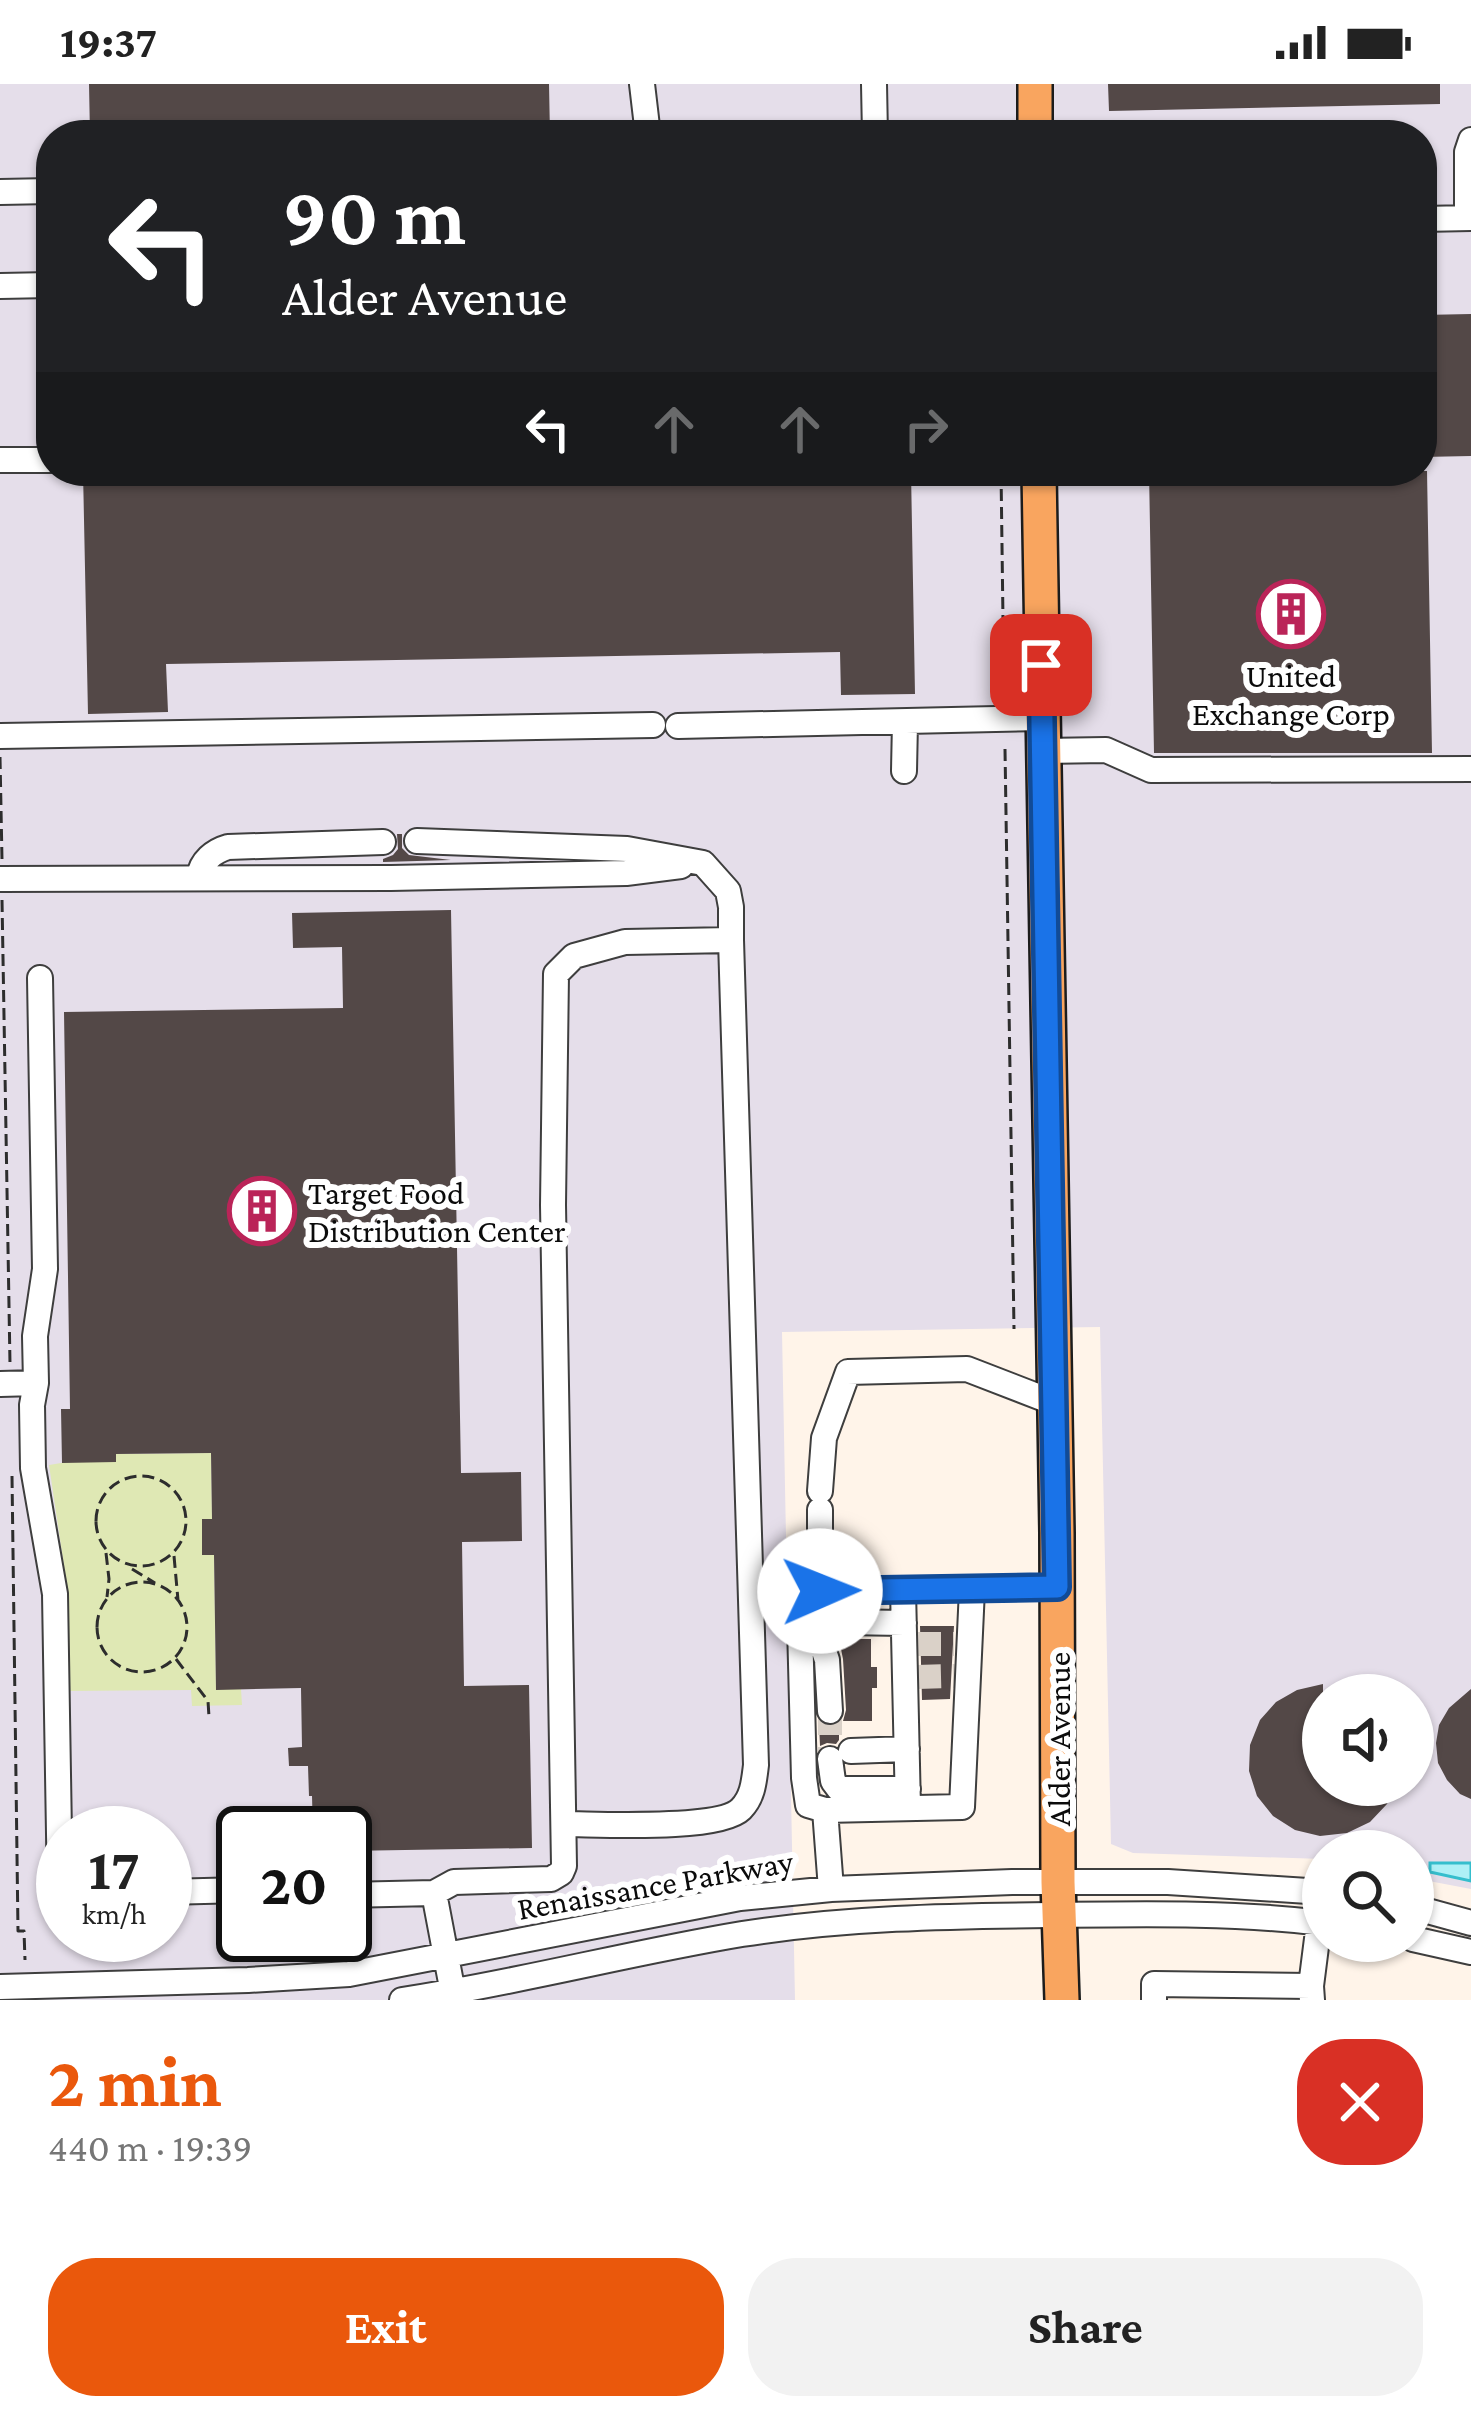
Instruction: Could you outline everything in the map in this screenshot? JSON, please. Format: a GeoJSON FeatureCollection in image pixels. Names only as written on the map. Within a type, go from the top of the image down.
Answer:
{"type":"FeatureCollection","features":[{"type":"Feature","properties":{"kind":"main road"},"geometry":{"type":"LineString","coordinates":[[1035,84],[1035,120]]}},
{"type":"Feature","properties":{"kind":"main road","name":"Alder Avenue"},"geometry":{"type":"LineString","coordinates":[[1039,486],[1061,2000]]}},
{"type":"Feature","properties":{"kind":"street"},"geometry":{"type":"LineString","coordinates":[[642,84],[646,120]]}},
{"type":"Feature","properties":{"kind":"street"},"geometry":{"type":"LineString","coordinates":[[874,84],[875,120]]}},
{"type":"Feature","properties":{"kind":"street"},"geometry":{"type":"LineString","coordinates":[[1437,219],[1469,218],[1467,152],[1471,140]]}},
{"type":"Feature","properties":{"kind":"street"},"geometry":{"type":"LineString","coordinates":[[0,192],[36,191]]}},
{"type":"Feature","properties":{"kind":"street"},"geometry":{"type":"LineString","coordinates":[[0,286],[36,285]]}},
{"type":"Feature","properties":{"kind":"street"},"geometry":{"type":"LineString","coordinates":[[0,460],[36,460]]}},
{"type":"Feature","properties":{"kind":"street"},"geometry":{"type":"LineString","coordinates":[[904,722],[904,771]]}},
{"type":"Feature","properties":{"kind":"street"},"geometry":{"type":"LineString","coordinates":[[0,736],[904,722],[1042,735],[1106,750],[1151,770],[1471,769]]}},
{"type":"Feature","properties":{"kind":"street"},"geometry":{"type":"LineString","coordinates":[[417,841],[627,849],[704,863],[728,891],[731,907],[755,1718],[753,1789],[742,1808],[728,1818],[698,1823],[564,1824]]}},
{"type":"Feature","properties":{"kind":"street"},"geometry":{"type":"LineString","coordinates":[[200,877],[209,857],[228,847],[383,842]]}},
{"type":"Feature","properties":{"kind":"street"},"geometry":{"type":"LineString","coordinates":[[1,879],[626,873],[704,863]]}},
{"type":"Feature","properties":{"kind":"street"},"geometry":{"type":"LineString","coordinates":[[372,1894],[434,1893],[454,1882],[550,1879],[564,1866],[553,1184],[556,974],[574,956],[626,942],[731,940]]}},
{"type":"Feature","properties":{"kind":"street"},"geometry":{"type":"LineString","coordinates":[[40,978],[45,1269],[35,1336],[15,1383],[32,1405],[33,1468],[55,1594],[59,1806]]}},
{"type":"Feature","properties":{"kind":"street"},"geometry":{"type":"LineString","coordinates":[[908,1799],[825,1810],[808,1805],[804,1778],[800,1626],[820,1591],[824,1438],[848,1372],[967,1369],[1055,1402]]}},
{"type":"Feature","properties":{"kind":"street"},"geometry":{"type":"LineString","coordinates":[[820,1591],[1057,1587]]}},
{"type":"Feature","properties":{"kind":"street"},"geometry":{"type":"LineString","coordinates":[[907,1749],[841,1755],[833,1781],[839,1789],[962,1807],[962,1644],[972,1588]]}},
{"type":"Feature","properties":{"kind":"street"},"geometry":{"type":"LineString","coordinates":[[903,1590],[911,1677],[908,1799]]}},
{"type":"Feature","properties":{"kind":"street"},"geometry":{"type":"LineString","coordinates":[[830,1712],[827,1660],[821,1642],[832,1623],[908,1637]]}},
{"type":"Feature","properties":{"kind":"street"},"geometry":{"type":"LineString","coordinates":[[825,1810],[831,1889]]}},
{"type":"Feature","properties":{"kind":"street","name":"Renaissance Parkway"},"geometry":{"type":"LineString","coordinates":[[402,2000],[741,1934],[1059,1899],[1168,1882],[1302,1891]]}},
{"type":"Feature","properties":{"kind":"street","name":"Renaissance Parkway"},"geometry":{"type":"LineString","coordinates":[[0,1987],[329,1975],[740,1898],[831,1889],[1059,1899],[1302,1921]]}},
{"type":"Feature","properties":{"kind":"street"},"geometry":{"type":"LineString","coordinates":[[434,1893],[453,1993]]}},
{"type":"Feature","properties":{"kind":"street"},"geometry":{"type":"LineString","coordinates":[[1434,1913],[1471,1923]]}},
{"type":"Feature","properties":{"kind":"street"},"geometry":{"type":"LineString","coordinates":[[1434,1944],[1471,1952]]}},
{"type":"Feature","properties":{"kind":"street"},"geometry":{"type":"LineString","coordinates":[[1154,2000],[1154,1984],[1216,1992],[1304,1993],[1312,1962]]}},
{"type":"Feature","properties":{"kind":"path"},"geometry":{"type":"LineString","coordinates":[[1001,486],[1004,694]]}},
{"type":"Feature","properties":{"kind":"path"},"geometry":{"type":"LineString","coordinates":[[1005,748],[1014,1329]]}},
{"type":"Feature","properties":{"kind":"path"},"geometry":{"type":"LineString","coordinates":[[0,757],[15,1383]]}},
{"type":"Feature","properties":{"kind":"path"},"geometry":{"type":"LineString","coordinates":[[124,1563],[146,1567],[160,1563],[181,1543],[186,1528],[181,1499],[158,1479],[143,1476],[114,1484],[96,1509],[94,1524],[106,1551],[178,1602]]}},
{"type":"Feature","properties":{"kind":"path"},"geometry":{"type":"LineString","coordinates":[[12,1479],[18,1931],[24,1931],[25,1960]]}},
{"type":"Feature","properties":{"kind":"path"},"geometry":{"type":"LineString","coordinates":[[106,1551],[109,1579],[97,1636],[112,1662],[140,1672],[155,1670],[175,1657],[185,1640],[187,1626],[178,1602],[174,1552]]}},
{"type":"Feature","properties":{"kind":"path"},"geometry":{"type":"LineString","coordinates":[[106,1600],[137,1582],[161,1587]]}},
{"type":"Feature","properties":{"kind":"path"},"geometry":{"type":"LineString","coordinates":[[175,1657],[208,1701],[209,1717]]}},
{"type":"Feature","properties":{"kind":"shaded area"},"geometry":{"type":"Polygon","coordinates":[[[0,84],[1471,84],[1471,1889],[1434,1882],[1434,1830],[1302,1830],[1302,1858],[1133,1853],[1111,1844],[1100,1327],[782,1332],[795,2000],[0,2000],[0,84]]]}},
{"type":"Feature","properties":{"kind":"green space"},"geometry":{"type":"Polygon","coordinates":[[[211,1453],[212,1519],[202,1520],[202,1555],[214,1555],[216,1689],[241,1689],[242,1705],[192,1706],[191,1690],[67,1691],[64,1566],[49,1465],[116,1454],[211,1453]]]}},
{"type":"Feature","properties":{"kind":"water"},"geometry":{"type":"Polygon","coordinates":[[[1434,1863],[1471,1863],[1471,1881],[1434,1873],[1434,1863]]]}},
{"type":"Feature","properties":{"kind":"building"},"geometry":{"type":"Polygon","coordinates":[[[89,84],[549,84],[550,120],[90,120],[89,84]]]}},
{"type":"Feature","properties":{"kind":"building"},"geometry":{"type":"Polygon","coordinates":[[[1108,84],[1440,84],[1440,104],[1109,111],[1108,84]]]}},
{"type":"Feature","properties":{"kind":"building"},"geometry":{"type":"Polygon","coordinates":[[[1471,314],[1471,456],[1437,457],[1437,315],[1471,314]]]}},
{"type":"Feature","properties":{"kind":"building"},"geometry":{"type":"Polygon","coordinates":[[[83,486],[911,486],[915,694],[841,695],[840,652],[166,664],[168,712],[88,714],[83,486]]]}},
{"type":"Feature","properties":{"kind":"building","name":"United Exchange Corp"},"geometry":{"type":"Polygon","coordinates":[[[1149,486],[1427,486],[1432,753],[1154,753],[1149,486]]]}},
{"type":"Feature","properties":{"kind":"building"},"geometry":{"type":"Polygon","coordinates":[[[397,834],[402,834],[402,848],[409,855],[451,860],[383,862],[398,849],[397,834]]]}},
{"type":"Feature","properties":{"kind":"building","name":"Target Food Distribution Center"},"geometry":{"type":"Polygon","coordinates":[[[451,910],[461,1473],[521,1472],[522,1541],[462,1542],[464,1686],[529,1685],[532,1848],[372,1851],[372,1806],[312,1806],[308,1766],[289,1766],[288,1748],[302,1747],[301,1688],[216,1690],[214,1555],[202,1555],[202,1519],[212,1519],[211,1453],[116,1454],[116,1462],[62,1463],[61,1409],[70,1409],[64,1012],[343,1008],[342,947],[293,948],[292,913],[451,910]]]}},
{"type":"Feature","properties":{"kind":"building"},"geometry":{"type":"Polygon","coordinates":[[[920,1626],[954,1626],[950,1699],[922,1700],[920,1626]]]}},
{"type":"Feature","properties":{"kind":"building"},"geometry":{"type":"Polygon","coordinates":[[[839,1639],[871,1639],[871,1667],[877,1667],[872,1721],[843,1721],[839,1639]]]}},
{"type":"Feature","properties":{"kind":"building"},"geometry":{"type":"Polygon","coordinates":[[[1302,1689],[1302,1806],[1385,1806],[1370,1822],[1353,1830],[1295,1830],[1273,1816],[1257,1796],[1249,1771],[1250,1745],[1260,1720],[1276,1702],[1302,1689]]]}},
{"type":"Feature","properties":{"kind":"building"},"geometry":{"type":"Polygon","coordinates":[[[1471,1689],[1471,1799],[1447,1780],[1438,1763],[1436,1743],[1449,1708],[1471,1689]]]}},
{"type":"Feature","properties":{"kind":"building"},"geometry":{"type":"Polygon","coordinates":[[[819,1723],[839,1725],[836,1744],[820,1746],[819,1723]]]}},
{"type":"Feature","properties":{"kind":"tunnel"},"geometry":{"type":"LineString","coordinates":[[917,1644],[954,1644]]}},
{"type":"Feature","properties":{"kind":"tunnel"},"geometry":{"type":"LineString","coordinates":[[917,1677],[955,1676]]}},
{"type":"Feature","properties":{"kind":"tunnel"},"geometry":{"type":"LineString","coordinates":[[830,1711],[830,1759]]}},
{"type":"Feature","properties":{"kind":"place","name":"United Exchange Corp"},"geometry":{"type":"Point","coordinates":[1291,614]}},
{"type":"Feature","properties":{"kind":"place","name":"Target Food Distribution Center"},"geometry":{"type":"Point","coordinates":[262,1211]}},
{"type":"Feature","properties":{"kind":"route"},"geometry":{"type":"LineString","coordinates":[[820,1591],[1057,1587],[1041,665]]}}]}
